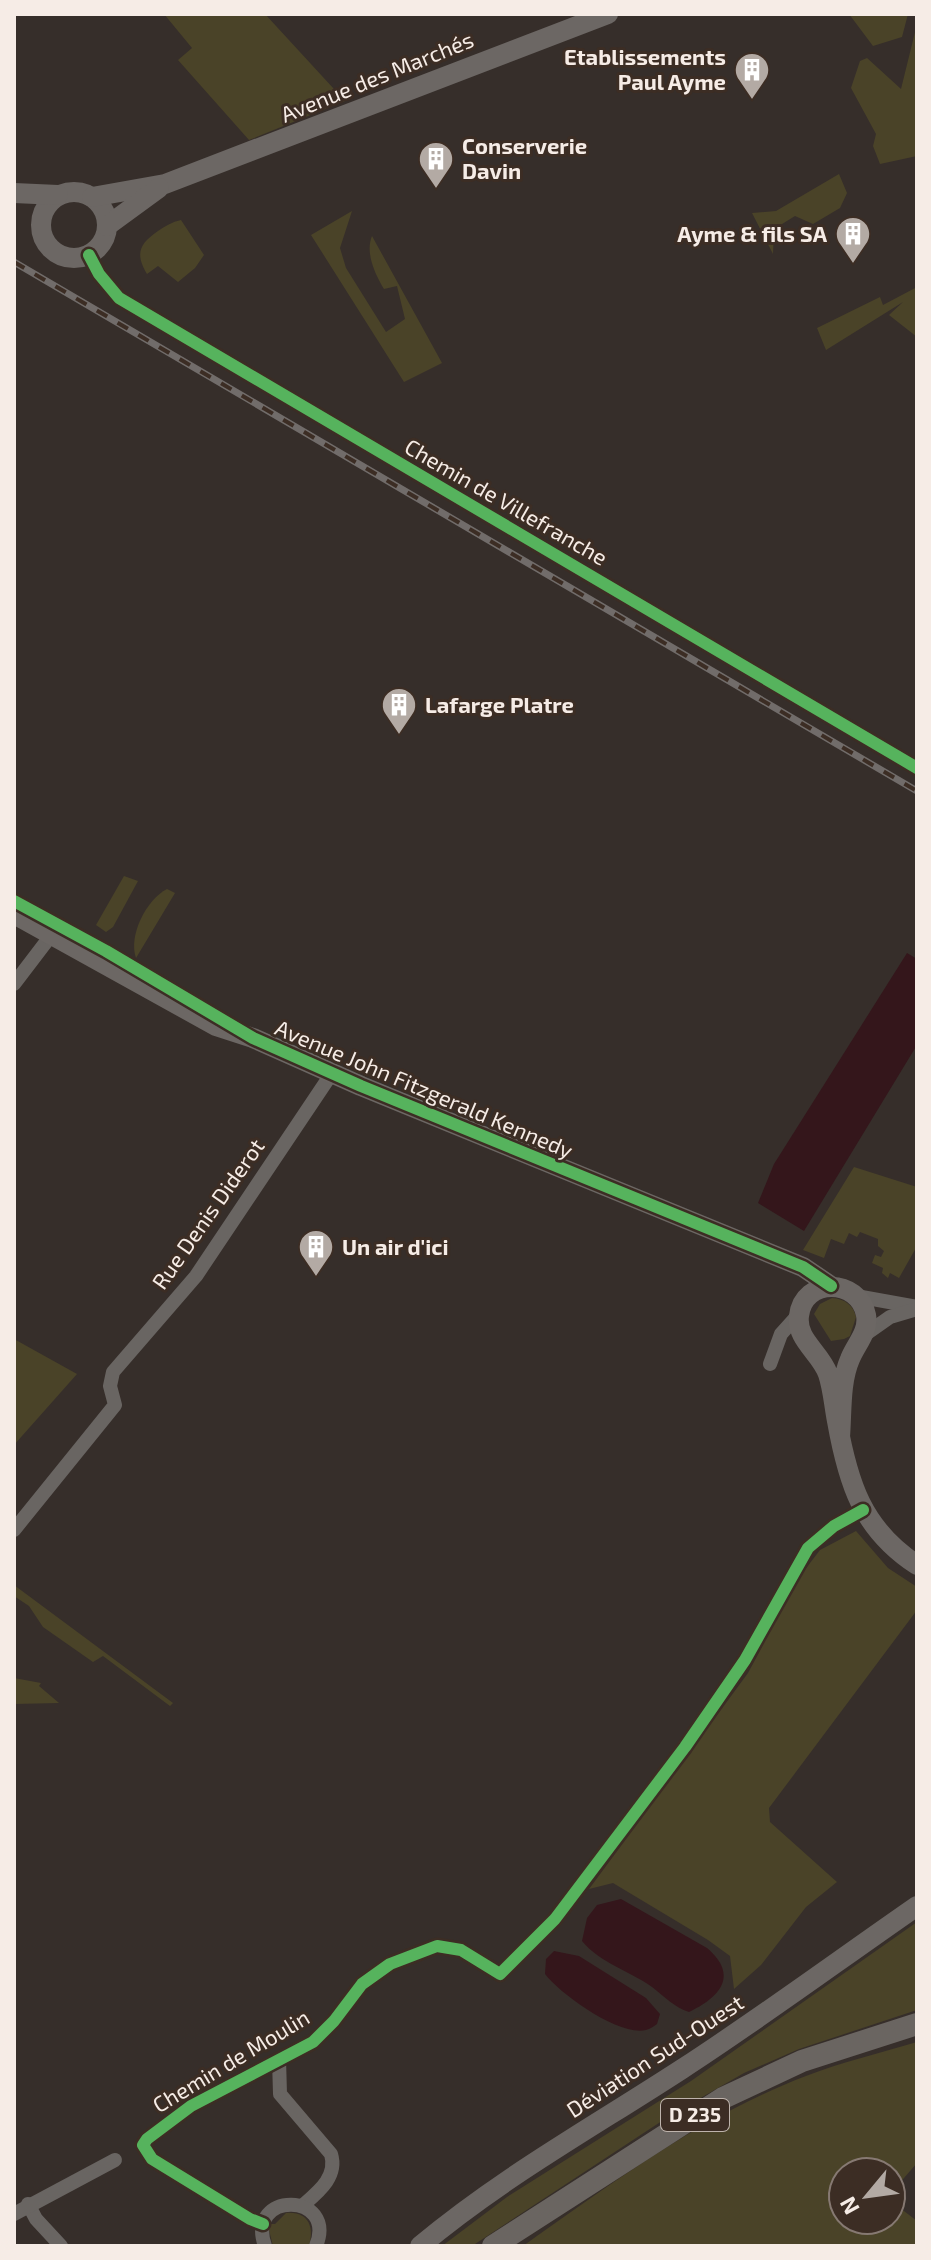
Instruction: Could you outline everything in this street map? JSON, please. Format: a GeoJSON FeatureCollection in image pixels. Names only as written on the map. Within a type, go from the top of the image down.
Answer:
{"type":"FeatureCollection","features":[{"type":"Feature","properties":{"kind":"main road","name":"D 235"},"geometry":{"type":"LineString","coordinates":[[493,2246],[723,2098],[802,2061],[917,2024]]}},
{"type":"Feature","properties":{"kind":"street","name":"Avenue des Marchés"},"geometry":{"type":"LineString","coordinates":[[92,197],[165,184],[608,14]]}},
{"type":"Feature","properties":{"kind":"street","name":"Avenue des Marchés"},"geometry":{"type":"LineString","coordinates":[[107,226],[165,184]]}},
{"type":"Feature","properties":{"kind":"street"},"geometry":{"type":"LineString","coordinates":[[15,193],[58,195],[75,191],[92,197],[101,205],[107,226],[102,243],[89,255],[70,258],[53,251],[42,236],[44,208],[58,195]]}},
{"type":"Feature","properties":{"kind":"street"},"geometry":{"type":"LineString","coordinates":[[15,193],[30,203],[41,217]]}},
{"type":"Feature","properties":{"kind":"street","name":"Chemin de Villefranche"},"geometry":{"type":"LineString","coordinates":[[89,255],[99,274],[119,298],[917,768]]}},
{"type":"Feature","properties":{"kind":"street","name":"Avenue John Fitzgerald Kennedy"},"geometry":{"type":"LineString","coordinates":[[14,901],[186,1011],[216,1026],[253,1038],[803,1267],[831,1286]]}},
{"type":"Feature","properties":{"kind":"street","name":"Avenue John Fitzgerald Kennedy"},"geometry":{"type":"LineString","coordinates":[[14,914],[56,930]]}},
{"type":"Feature","properties":{"kind":"street"},"geometry":{"type":"LineString","coordinates":[[14,984],[56,930]]}},
{"type":"Feature","properties":{"kind":"street","name":"Rue Denis Diderot"},"geometry":{"type":"LineString","coordinates":[[14,1530],[115,1405],[110,1386],[113,1372],[196,1276],[332,1073]]}},
{"type":"Feature","properties":{"kind":"street","name":"Avenue John Fitzgerald Kennedy"},"geometry":{"type":"LineString","coordinates":[[764,1251],[790,1273],[800,1290],[801,1309]]}},
{"type":"Feature","properties":{"kind":"street"},"geometry":{"type":"LineString","coordinates":[[770,1364],[781,1334],[814,1291],[831,1286],[849,1290],[856,1296],[862,1303],[867,1320],[845,1374],[840,1437]]}},
{"type":"Feature","properties":{"kind":"street"},"geometry":{"type":"LineString","coordinates":[[856,1296],[917,1308]]}},
{"type":"Feature","properties":{"kind":"street"},"geometry":{"type":"LineString","coordinates":[[775,1347],[810,1345],[832,1354],[850,1350],[890,1317],[917,1308]]}},
{"type":"Feature","properties":{"kind":"street"},"geometry":{"type":"LineString","coordinates":[[801,1309],[801,1333],[828,1374],[847,1471],[863,1510],[888,1543],[917,1565]]}},
{"type":"Feature","properties":{"kind":"street","name":"Chemin de Moulin"},"geometry":{"type":"LineString","coordinates":[[263,2224],[152,2159],[143,2145],[147,2139],[191,2106],[313,2042],[334,2021],[362,1984],[390,1964],[437,1946],[461,1950],[500,1974],[555,1919],[685,1747],[745,1660],[808,1548],[834,1526],[863,1510]]}},
{"type":"Feature","properties":{"kind":"street","name":"Déviation Sud-Ouest"},"geometry":{"type":"LineString","coordinates":[[420,2246],[460,2212],[505,2181],[686,2067],[917,1906]]}},
{"type":"Feature","properties":{"kind":"street"},"geometry":{"type":"LineString","coordinates":[[279,2059],[280,2094],[331,2154],[334,2162],[330,2178],[302,2206]]}},
{"type":"Feature","properties":{"kind":"street"},"geometry":{"type":"LineString","coordinates":[[14,2214],[115,2160]]}},
{"type":"Feature","properties":{"kind":"street"},"geometry":{"type":"LineString","coordinates":[[28,2204],[36,2219],[61,2246]]}},
{"type":"Feature","properties":{"kind":"street"},"geometry":{"type":"LineString","coordinates":[[265,2246],[263,2224],[269,2213],[278,2206],[290,2204],[312,2212],[318,2223],[316,2246]]}},
{"type":"Feature","properties":{"kind":"shaded area"},"geometry":{"type":"Polygon","coordinates":[[[164,14],[265,14],[345,101],[249,140],[178,60],[192,48],[164,14]]]}},
{"type":"Feature","properties":{"kind":"shaded area"},"geometry":{"type":"Polygon","coordinates":[[[849,14],[908,14],[902,37],[873,46],[849,14]]]}},
{"type":"Feature","properties":{"kind":"shaded area"},"geometry":{"type":"Polygon","coordinates":[[[917,24],[917,156],[880,164],[873,146],[876,134],[851,88],[860,61],[867,58],[901,89],[917,24]]]}},
{"type":"Feature","properties":{"kind":"shaded area"},"geometry":{"type":"Polygon","coordinates":[[[839,174],[847,193],[840,208],[813,224],[795,216],[774,229],[773,254],[752,213],[776,211],[839,174]]]}},
{"type":"Feature","properties":{"kind":"shaded area"},"geometry":{"type":"Polygon","coordinates":[[[352,211],[340,248],[346,268],[386,332],[405,319],[397,286],[384,289],[374,270],[370,256],[372,236],[442,363],[404,382],[311,235],[352,211]]]}},
{"type":"Feature","properties":{"kind":"shaded area"},"geometry":{"type":"Polygon","coordinates":[[[181,220],[204,255],[195,268],[178,282],[158,266],[147,274],[140,255],[143,245],[161,229],[181,220]]]}},
{"type":"Feature","properties":{"kind":"shaded area"},"geometry":{"type":"Polygon","coordinates":[[[917,287],[917,337],[889,315],[903,302],[826,350],[817,328],[880,297],[883,305],[917,287]]]}},
{"type":"Feature","properties":{"kind":"shaded area"},"geometry":{"type":"Polygon","coordinates":[[[124,876],[138,881],[113,927],[106,932],[96,925],[124,876]]]}},
{"type":"Feature","properties":{"kind":"shaded area"},"geometry":{"type":"Polygon","coordinates":[[[167,889],[175,893],[136,958],[135,939],[141,919],[152,901],[167,889]]]}},
{"type":"Feature","properties":{"kind":"shaded area"},"geometry":{"type":"Polygon","coordinates":[[[907,953],[917,959],[917,1045],[804,1231],[758,1203],[774,1164],[907,953]]]}},
{"type":"Feature","properties":{"kind":"shaded area"},"geometry":{"type":"Polygon","coordinates":[[[854,1167],[917,1187],[917,1246],[899,1278],[890,1273],[888,1278],[882,1273],[883,1268],[872,1263],[875,1255],[881,1257],[884,1251],[878,1246],[878,1239],[860,1232],[857,1237],[849,1233],[844,1244],[831,1239],[824,1258],[803,1250],[854,1167]]]}},
{"type":"Feature","properties":{"kind":"shaded area"},"geometry":{"type":"Polygon","coordinates":[[[832,1298],[848,1303],[856,1317],[850,1336],[831,1341],[814,1314],[820,1304],[832,1298]]]}},
{"type":"Feature","properties":{"kind":"shaded area"},"geometry":{"type":"Polygon","coordinates":[[[14,1339],[77,1374],[14,1445],[14,1339]]]}},
{"type":"Feature","properties":{"kind":"shaded area"},"geometry":{"type":"Polygon","coordinates":[[[856,1531],[888,1568],[917,1587],[917,1610],[769,1808],[770,1822],[837,1882],[806,1907],[761,1965],[734,1989],[730,1956],[708,1940],[613,1883],[589,1889],[748,1673],[797,1580],[820,1550],[856,1531]]]}},
{"type":"Feature","properties":{"kind":"shaded area"},"geometry":{"type":"Polygon","coordinates":[[[14,1585],[173,1703],[170,1706],[103,1656],[93,1662],[43,1627],[29,1606],[14,1596],[14,1585]]]}},
{"type":"Feature","properties":{"kind":"shaded area"},"geometry":{"type":"Polygon","coordinates":[[[14,1678],[41,1683],[39,1686],[59,1703],[14,1704],[14,1678]]]}},
{"type":"Feature","properties":{"kind":"shaded area"},"geometry":{"type":"Polygon","coordinates":[[[621,1899],[707,1948],[717,1958],[724,1977],[717,1993],[689,2012],[589,1949],[582,1941],[587,1918],[597,1905],[621,1899]]]}},
{"type":"Feature","properties":{"kind":"shaded area"},"geometry":{"type":"Polygon","coordinates":[[[917,1922],[917,2010],[799,2049],[744,2073],[671,2115],[472,2246],[442,2246],[507,2197],[691,2081],[917,1922]]]}},
{"type":"Feature","properties":{"kind":"shaded area"},"geometry":{"type":"Polygon","coordinates":[[[554,1951],[579,1956],[646,1998],[660,2014],[657,2024],[646,2030],[635,2030],[621,2027],[591,2012],[563,1992],[545,1974],[546,1959],[554,1951]]]}},
{"type":"Feature","properties":{"kind":"shaded area"},"geometry":{"type":"Polygon","coordinates":[[[917,2042],[917,2163],[907,2175],[907,2156],[827,2156],[827,2236],[907,2236],[907,2213],[917,2221],[917,2246],[523,2246],[695,2130],[768,2092],[847,2062],[917,2042]]]}},
{"type":"Feature","properties":{"kind":"shaded area"},"geometry":{"type":"Polygon","coordinates":[[[286,2213],[300,2215],[308,2222],[311,2233],[309,2246],[273,2246],[269,2230],[271,2224],[286,2213]]]}},
{"type":"Feature","properties":{"kind":"railway"},"geometry":{"type":"LineString","coordinates":[[14,262],[917,791]]}},
{"type":"Feature","properties":{"kind":"cycle path"},"geometry":{"type":"LineString","coordinates":[[89,255],[99,274],[119,298],[917,768]]}},
{"type":"Feature","properties":{"kind":"cycle path"},"geometry":{"type":"LineString","coordinates":[[14,901],[253,1038],[361,1086],[803,1267],[831,1286]]}},
{"type":"Feature","properties":{"kind":"cycle path"},"geometry":{"type":"LineString","coordinates":[[263,2224],[152,2159],[143,2145],[147,2139],[191,2106],[313,2042],[334,2021],[362,1984],[390,1964],[437,1946],[461,1950],[500,1974],[555,1919],[685,1747],[745,1660],[808,1548],[834,1526],[863,1510]]}},
{"type":"Feature","properties":{"kind":"place","name":"Etablissements Paul Ayme"},"geometry":{"type":"Point","coordinates":[752,101]}},
{"type":"Feature","properties":{"kind":"place","name":"Conserverie Davin"},"geometry":{"type":"Point","coordinates":[436,190]}},
{"type":"Feature","properties":{"kind":"place","name":"Ayme & fils SA"},"geometry":{"type":"Point","coordinates":[853,265]}},
{"type":"Feature","properties":{"kind":"place","name":"Lafarge Platre"},"geometry":{"type":"Point","coordinates":[399,736]}},
{"type":"Feature","properties":{"kind":"place","name":"Un air d'ici"},"geometry":{"type":"Point","coordinates":[316,1278]}}]}
